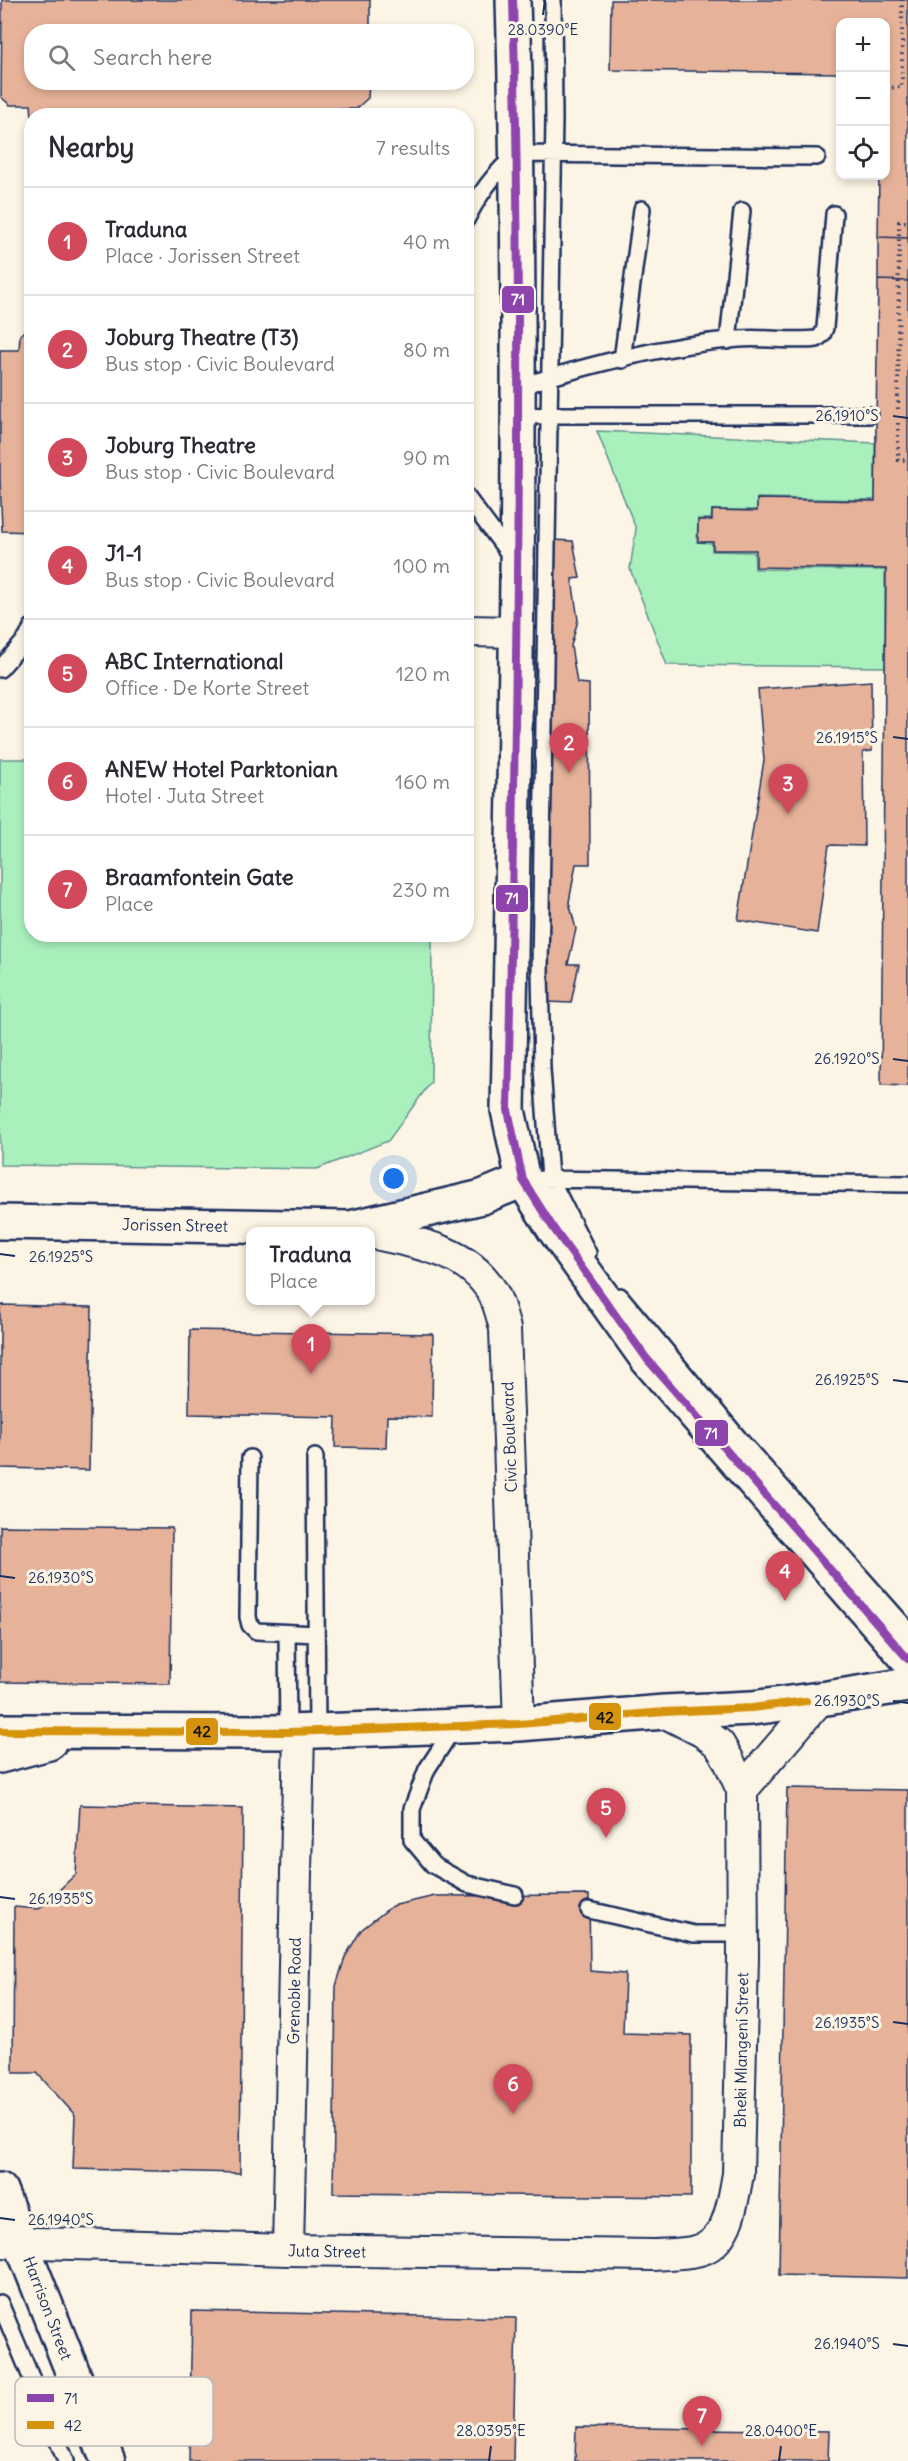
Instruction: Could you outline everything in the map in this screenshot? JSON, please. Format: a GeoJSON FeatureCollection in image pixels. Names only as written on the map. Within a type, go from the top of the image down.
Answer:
{"type":"FeatureCollection","features":[{"type":"Feature","properties":{"kind":"main road"},"geometry":{"type":"LineString","coordinates":[[513,0],[528,406],[518,566],[508,1110],[537,1179],[554,1229],[647,1359],[908,1659]]}},
{"type":"Feature","properties":{"kind":"main road","name":"Jorissen Street"},"geometry":{"type":"LineString","coordinates":[[375,1227],[537,1179]]}},
{"type":"Feature","properties":{"kind":"main road","name":"Jorissen Street"},"geometry":{"type":"LineString","coordinates":[[0,1222],[246,1228]]}},
{"type":"Feature","properties":{"kind":"main road"},"geometry":{"type":"LineString","coordinates":[[0,1731],[302,1731],[519,1724],[664,1712],[752,1708],[908,1685]]}},
{"type":"Feature","properties":{"kind":"main road"},"geometry":{"type":"LineString","coordinates":[[0,1756],[92,1732]]}},
{"type":"Feature","properties":{"kind":"main road","name":"Harrison Street"},"geometry":{"type":"LineString","coordinates":[[0,2190],[11,2242],[71,2377]]}},
{"type":"Feature","properties":{"kind":"main road","name":"Harrison Street"},"geometry":{"type":"LineString","coordinates":[[101,2446],[108,2461]]}},
{"type":"Feature","properties":{"kind":"street"},"geometry":{"type":"LineString","coordinates":[[474,631],[517,632]]}},
{"type":"Feature","properties":{"kind":"street","name":"Civic Boulevard"},"geometry":{"type":"LineString","coordinates":[[375,1234],[435,1247],[472,1266],[494,1293],[505,1329],[519,1724]]}},
{"type":"Feature","properties":{"kind":"street"},"geometry":{"type":"LineString","coordinates":[[742,1790],[820,1699]]}},
{"type":"Feature","properties":{"kind":"street","name":"Bheki Mlangeni Street"},"geometry":{"type":"LineString","coordinates":[[654,2255],[699,2251],[706,2247],[714,2242],[724,2230],[732,2207],[738,2174],[743,1934],[742,1790],[719,1744],[703,1732],[664,1712]]}},
{"type":"Feature","properties":{"kind":"street","name":"Grenoble Road"},"geometry":{"type":"LineString","coordinates":[[288,2250],[302,1731]]}},
{"type":"Feature","properties":{"kind":"street","name":"Juta Street"},"geometry":{"type":"LineString","coordinates":[[11,2242],[288,2250],[654,2255]]}},
{"type":"Feature","properties":{"kind":"lane"},"geometry":{"type":"LineString","coordinates":[[553,0],[549,377],[528,406],[542,1069],[537,1179],[592,1262],[741,1441],[908,1630]]}},
{"type":"Feature","properties":{"kind":"lane"},"geometry":{"type":"LineString","coordinates":[[474,204],[481,190],[499,169],[518,154],[817,157]]}},
{"type":"Feature","properties":{"kind":"lane"},"geometry":{"type":"LineString","coordinates":[[622,360],[642,209]]}},
{"type":"Feature","properties":{"kind":"lane"},"geometry":{"type":"LineString","coordinates":[[728,341],[742,211]]}},
{"type":"Feature","properties":{"kind":"lane"},"geometry":{"type":"LineString","coordinates":[[528,406],[549,377],[682,345],[728,341],[817,339],[825,328],[834,214]]}},
{"type":"Feature","properties":{"kind":"lane"},"geometry":{"type":"LineString","coordinates":[[528,406],[870,416]]}},
{"type":"Feature","properties":{"kind":"lane"},"geometry":{"type":"LineString","coordinates":[[474,507],[518,566]]}},
{"type":"Feature","properties":{"kind":"lane"},"geometry":{"type":"LineString","coordinates":[[0,669],[24,641]]}},
{"type":"Feature","properties":{"kind":"lane"},"geometry":{"type":"LineString","coordinates":[[537,1179],[908,1184]]}},
{"type":"Feature","properties":{"kind":"lane"},"geometry":{"type":"LineString","coordinates":[[302,1731],[316,1634],[315,1457]]}},
{"type":"Feature","properties":{"kind":"lane"},"geometry":{"type":"LineString","coordinates":[[250,1458],[248,1617],[250,1625],[256,1631],[316,1634]]}},
{"type":"Feature","properties":{"kind":"lane"},"geometry":{"type":"LineString","coordinates":[[287,1633],[302,1731]]}},
{"type":"Feature","properties":{"kind":"lane"},"geometry":{"type":"LineString","coordinates":[[455,1726],[427,1769],[412,1809],[412,1840],[434,1865],[467,1884],[515,1895]]}},
{"type":"Feature","properties":{"kind":"lane"},"geometry":{"type":"LineString","coordinates":[[589,1910],[694,1934],[743,1934]]}},
{"type":"Feature","properties":{"kind":"lane"},"geometry":{"type":"LineString","coordinates":[[0,2303],[31,2377]]}},
{"type":"Feature","properties":{"kind":"lane"},"geometry":{"type":"LineString","coordinates":[[60,2446],[66,2461]]}},
{"type":"Feature","properties":{"kind":"path"},"geometry":{"type":"LineString","coordinates":[[890,88],[902,87],[902,0]]}},
{"type":"Feature","properties":{"kind":"path"},"geometry":{"type":"LineString","coordinates":[[908,222],[899,222],[898,460],[908,460]]}},
{"type":"Feature","properties":{"kind":"green space"},"geometry":{"type":"Polygon","coordinates":[[[597,431],[875,443],[875,500],[757,498],[757,510],[712,510],[711,519],[698,519],[697,542],[712,543],[712,551],[754,552],[755,569],[885,570],[885,667],[667,665],[630,569],[636,529],[597,431]]]}},
{"type":"Feature","properties":{"kind":"green space"},"geometry":{"type":"Polygon","coordinates":[[[0,759],[24,759],[24,942],[432,942],[431,1082],[388,1141],[317,1169],[0,1165],[0,759]]]}},
{"type":"Feature","properties":{"kind":"building"},"geometry":{"type":"Polygon","coordinates":[[[2,0],[370,0],[370,24],[24,24],[24,90],[368,90],[368,98],[357,108],[31,108],[31,105],[10,105],[1,97],[2,0]]]}},
{"type":"Feature","properties":{"kind":"building"},"geometry":{"type":"Polygon","coordinates":[[[611,0],[908,0],[908,238],[878,237],[879,180],[890,180],[890,18],[836,18],[836,73],[610,70],[611,0]]]}},
{"type":"Feature","properties":{"kind":"building"},"geometry":{"type":"Polygon","coordinates":[[[878,237],[908,238],[908,281],[878,280],[878,237]]]}},
{"type":"Feature","properties":{"kind":"building"},"geometry":{"type":"Polygon","coordinates":[[[878,280],[908,281],[908,1086],[881,1085],[886,569],[756,567],[756,550],[713,550],[713,542],[698,542],[698,520],[712,520],[712,510],[757,511],[757,499],[875,501],[878,280]]]}},
{"type":"Feature","properties":{"kind":"building"},"geometry":{"type":"Polygon","coordinates":[[[24,331],[24,532],[2,531],[0,350],[19,350],[20,335],[24,331]]]}},
{"type":"Feature","properties":{"kind":"building"},"geometry":{"type":"Polygon","coordinates":[[[552,540],[573,541],[580,578],[572,579],[578,620],[571,646],[577,683],[589,684],[590,864],[576,864],[569,902],[576,929],[568,964],[579,964],[571,1003],[547,1002],[544,819],[552,540]]]}},
{"type":"Feature","properties":{"kind":"building"},"geometry":{"type":"Polygon","coordinates":[[[871,681],[872,751],[863,752],[864,846],[829,845],[817,933],[738,920],[764,760],[758,689],[871,681]]]}},
{"type":"Feature","properties":{"kind":"building"},"geometry":{"type":"Polygon","coordinates":[[[0,1305],[92,1307],[89,1470],[0,1468],[0,1305]]]}},
{"type":"Feature","properties":{"kind":"building"},"geometry":{"type":"Polygon","coordinates":[[[190,1330],[433,1334],[432,1417],[387,1416],[386,1448],[335,1447],[336,1417],[189,1414],[190,1330]]]}},
{"type":"Feature","properties":{"kind":"building"},"geometry":{"type":"Polygon","coordinates":[[[0,1526],[172,1528],[170,1684],[0,1682],[0,1526]]]}},
{"type":"Feature","properties":{"kind":"building"},"geometry":{"type":"Polygon","coordinates":[[[787,1788],[908,1790],[908,2278],[779,2275],[787,1788]]]}},
{"type":"Feature","properties":{"kind":"building"},"geometry":{"type":"Polygon","coordinates":[[[80,1805],[243,1808],[240,2173],[73,2169],[75,2115],[37,2073],[13,2073],[14,1907],[39,1909],[76,1874],[80,1805]]]}},
{"type":"Feature","properties":{"kind":"building"},"geometry":{"type":"Polygon","coordinates":[[[589,1895],[590,1971],[625,1974],[623,2033],[691,2035],[691,2197],[333,2193],[336,1986],[345,1957],[361,1930],[392,1906],[435,1896],[589,1895]]]}},
{"type":"Feature","properties":{"kind":"building"},"geometry":{"type":"Polygon","coordinates":[[[192,2311],[516,2318],[513,2461],[189,2461],[189,2446],[213,2446],[213,2377],[191,2377],[192,2311]]]}},
{"type":"Feature","properties":{"kind":"building"},"geometry":{"type":"Polygon","coordinates":[[[576,2427],[829,2431],[828,2461],[575,2461],[576,2427]]]}},
{"type":"Feature","properties":{"kind":"transit line","name":"71"},"geometry":{"type":"LineString","coordinates":[[513,0],[518,416],[516,694],[508,1110],[523,1180],[554,1229],[647,1359],[908,1659]]}},
{"type":"Feature","properties":{"kind":"transit line","name":"42"},"geometry":{"type":"LineString","coordinates":[[0,1731],[288,1732],[519,1724],[664,1712],[752,1708],[806,1701]]}},
{"type":"Feature","properties":{"kind":"place","name":"Joburg Theatre (T3)"},"geometry":{"type":"Point","coordinates":[569,773]}},
{"type":"Feature","properties":{"kind":"place","name":"Joburg Theatre"},"geometry":{"type":"Point","coordinates":[788,814]}},
{"type":"Feature","properties":{"kind":"place","name":"Traduna"},"geometry":{"type":"Point","coordinates":[311,1374]}},
{"type":"Feature","properties":{"kind":"place","name":"J1-1"},"geometry":{"type":"Point","coordinates":[785,1601]}},
{"type":"Feature","properties":{"kind":"place","name":"ABC International"},"geometry":{"type":"Point","coordinates":[606,1838]}},
{"type":"Feature","properties":{"kind":"place","name":"ANEW Hotel Parktonian"},"geometry":{"type":"Point","coordinates":[513,2114]}},
{"type":"Feature","properties":{"kind":"place","name":"Braamfontein Gate"},"geometry":{"type":"Point","coordinates":[702,2446]}}]}
